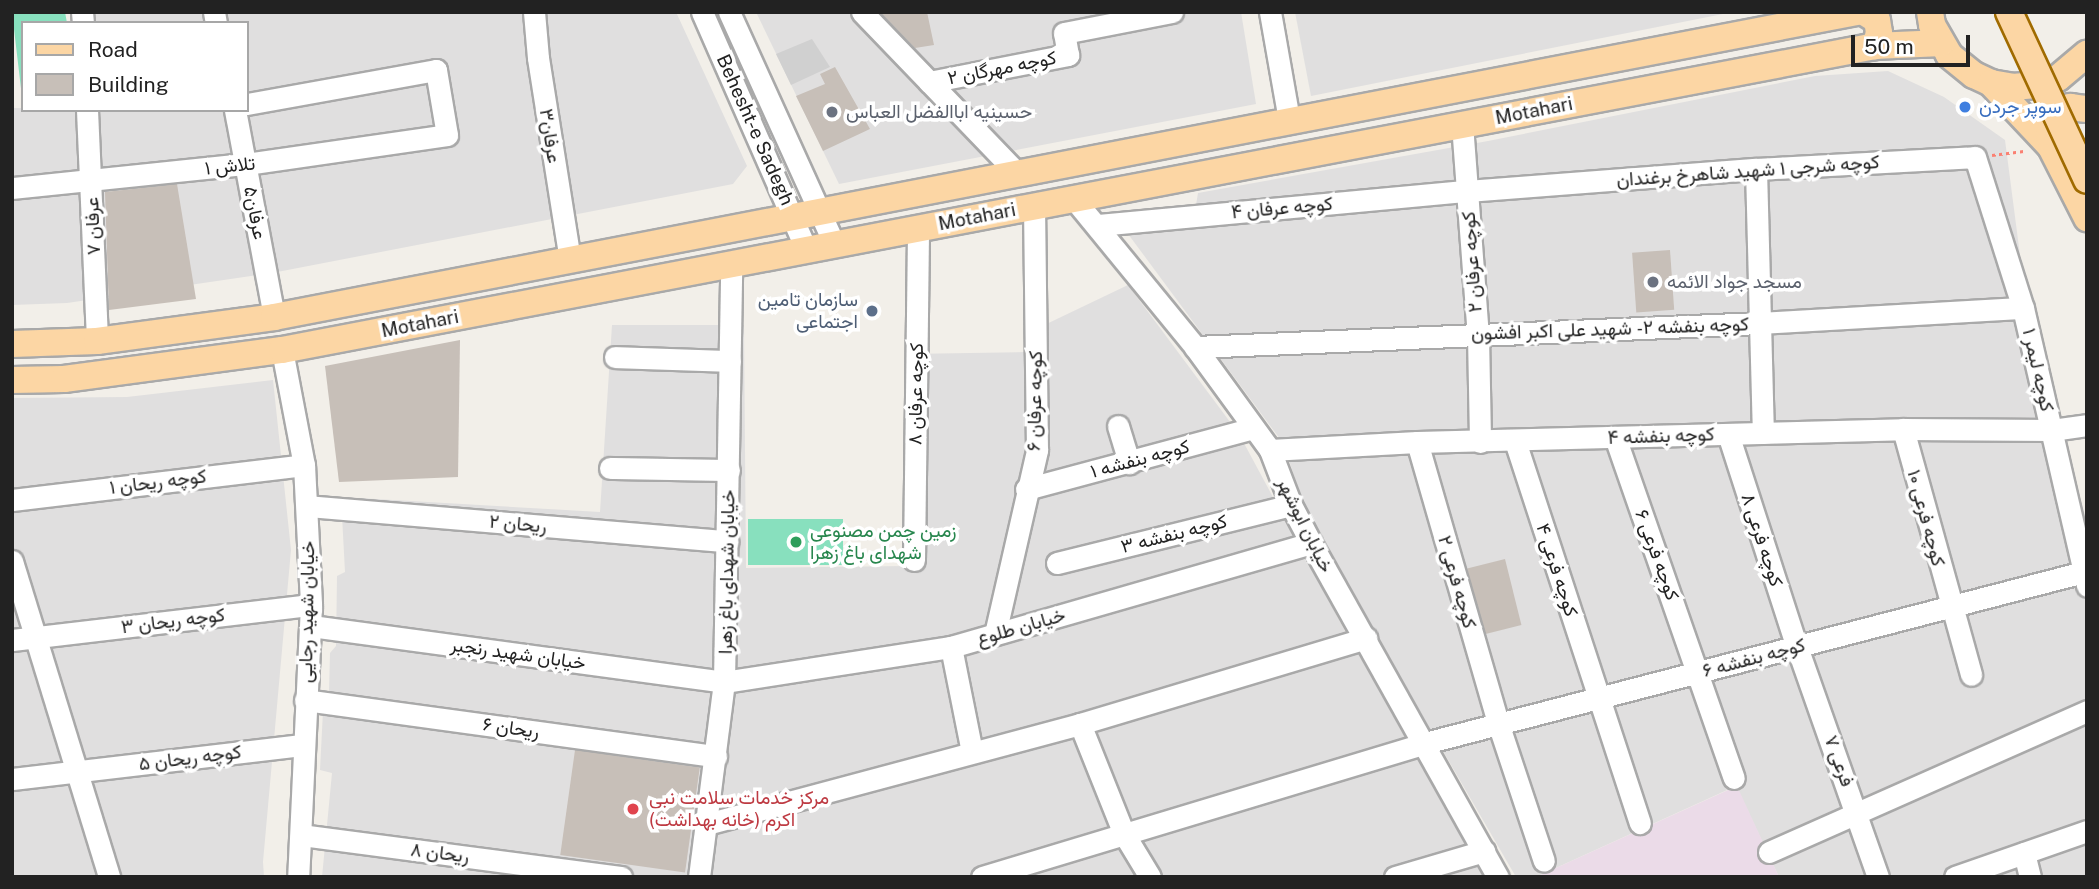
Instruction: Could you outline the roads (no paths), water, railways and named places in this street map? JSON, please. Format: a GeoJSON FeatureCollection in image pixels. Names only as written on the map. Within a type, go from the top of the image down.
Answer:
{"type":"FeatureCollection","features":[{"type":"Feature","properties":{"kind":"main road","name":"Motahari"},"geometry":{"type":"LineString","coordinates":[[12,344],[97,341],[274,317],[1857,12]]}},
{"type":"Feature","properties":{"kind":"main road"},"geometry":{"type":"LineString","coordinates":[[1864,12],[1877,20],[1879,33],[1875,46]]}},
{"type":"Feature","properties":{"kind":"main road"},"geometry":{"type":"LineString","coordinates":[[1930,12],[1941,43],[1959,65],[1991,83],[2013,87],[2036,85],[2058,78],[2087,54]]}},
{"type":"Feature","properties":{"kind":"main road"},"geometry":{"type":"LineString","coordinates":[[2009,12],[2087,180]]}},
{"type":"Feature","properties":{"kind":"main road","name":"Motahari"},"geometry":{"type":"LineString","coordinates":[[12,380],[64,379],[282,350],[1875,46],[1941,43]]}},
{"type":"Feature","properties":{"kind":"main road"},"geometry":{"type":"LineString","coordinates":[[1991,83],[2040,148],[2087,218]]}},
{"type":"Feature","properties":{"kind":"main road"},"geometry":{"type":"LineString","coordinates":[[2040,148],[2059,113],[2070,107],[2087,109]]}},
{"type":"Feature","properties":{"kind":"main road"},"geometry":{"type":"LineString","coordinates":[[274,317],[282,350]]}},
{"type":"Feature","properties":{"kind":"street","name":"عرفان۳"},"geometry":{"type":"LineString","coordinates":[[534,12],[538,58],[570,259]]}},
{"type":"Feature","properties":{"kind":"street","name":"Behesht-e Sadegh"},"geometry":{"type":"LineString","coordinates":[[702,12],[806,249]]}},
{"type":"Feature","properties":{"kind":"street","name":"Behesht-e Sadegh"},"geometry":{"type":"LineString","coordinates":[[729,12],[834,244]]}},
{"type":"Feature","properties":{"kind":"street"},"geometry":{"type":"LineString","coordinates":[[862,12],[1018,174]]}},
{"type":"Feature","properties":{"kind":"street","name":"کوچه مهرگان ۲"},"geometry":{"type":"LineString","coordinates":[[929,82],[1068,55],[1064,33],[1172,12]]}},
{"type":"Feature","properties":{"kind":"street"},"geometry":{"type":"LineString","coordinates":[[1270,12],[1289,120]]}},
{"type":"Feature","properties":{"kind":"street","name":"تلاش ۱"},"geometry":{"type":"LineString","coordinates":[[12,188],[246,164],[447,135],[436,70],[248,104]]}},
{"type":"Feature","properties":{"kind":"street","name":"عرفان ۷"},"geometry":{"type":"LineString","coordinates":[[88,112],[97,341]]}},
{"type":"Feature","properties":{"kind":"street","name":"عرفان۵"},"geometry":{"type":"LineString","coordinates":[[235,112],[274,317]]}},
{"type":"Feature","properties":{"kind":"street","name":"کوچه عرفان ۲"},"geometry":{"type":"LineString","coordinates":[[1462,124],[1478,335],[1480,442]]}},
{"type":"Feature","properties":{"kind":"street","name":"کوچه شرجی ۱ شهید شاهرخ برغندان"},"geometry":{"type":"LineString","coordinates":[[1467,191],[1756,169],[1975,157]]}},
{"type":"Feature","properties":{"kind":"street","name":"کوچه لیمر ۱"},"geometry":{"type":"LineString","coordinates":[[1975,157],[2023,308],[2085,576]]}},
{"type":"Feature","properties":{"kind":"street"},"geometry":{"type":"LineString","coordinates":[[1756,169],[1763,433]]}},
{"type":"Feature","properties":{"kind":"street","name":"کوچه عرفان ۴"},"geometry":{"type":"LineString","coordinates":[[1098,225],[1467,191]]}},
{"type":"Feature","properties":{"kind":"street","name":"خیابان ابوشهر"},"geometry":{"type":"LineString","coordinates":[[1074,199],[1195,346],[1270,450],[1291,505],[1311,543],[1498,877]]}},
{"type":"Feature","properties":{"kind":"street","name":"کوچه عرفان ۶"},"geometry":{"type":"LineString","coordinates":[[995,634],[1037,450],[1034,206]]}},
{"type":"Feature","properties":{"kind":"street","name":"کوچه عرفان ۸"},"geometry":{"type":"LineString","coordinates":[[914,560],[918,229]]}},
{"type":"Feature","properties":{"kind":"street","name":"خیابان شهدای باغ‌ زهرا"},"geometry":{"type":"LineString","coordinates":[[699,877],[724,682],[731,265]]}},
{"type":"Feature","properties":{"kind":"street","name":"کوچه بنفشه ۲ - شهید علی اکبر افشون"},"geometry":{"type":"LineString","coordinates":[[1195,346],[1761,323],[2023,308]]}},
{"type":"Feature","properties":{"kind":"street","name":"خیابان شهید رجایی"},"geometry":{"type":"LineString","coordinates":[[282,350],[304,465],[311,616],[302,745],[299,877]]}},
{"type":"Feature","properties":{"kind":"street"},"geometry":{"type":"LineString","coordinates":[[615,357],[730,361]]}},
{"type":"Feature","properties":{"kind":"street","name":"کوچه بنفشه ۴"},"geometry":{"type":"LineString","coordinates":[[1270,450],[1417,442],[1903,429],[2052,430],[2087,425]]}},
{"type":"Feature","properties":{"kind":"street"},"geometry":{"type":"LineString","coordinates":[[1118,426],[1129,463]]}},
{"type":"Feature","properties":{"kind":"street","name":"کوچه بنفشه ۱"},"geometry":{"type":"LineString","coordinates":[[1026,489],[1252,428]]}},
{"type":"Feature","properties":{"kind":"street","name":"کوچه فرعی ۱۰"},"geometry":{"type":"LineString","coordinates":[[1903,429],[1970,675]]}},
{"type":"Feature","properties":{"kind":"street","name":"کوچه فرعی ۸"},"geometry":{"type":"LineString","coordinates":[[1728,434],[1797,647]]}},
{"type":"Feature","properties":{"kind":"street","name":"کوچه فرعی ۶"},"geometry":{"type":"LineString","coordinates":[[1615,437],[1734,778]]}},
{"type":"Feature","properties":{"kind":"street","name":"کوچه فرعی ۴"},"geometry":{"type":"LineString","coordinates":[[1515,441],[1640,822]]}},
{"type":"Feature","properties":{"kind":"street","name":"کوچه فرعی ۲"},"geometry":{"type":"LineString","coordinates":[[1417,442],[1498,723],[1544,861]]}},
{"type":"Feature","properties":{"kind":"street","name":"کوچه ریحان ۱"},"geometry":{"type":"LineString","coordinates":[[12,500],[304,465]]}},
{"type":"Feature","properties":{"kind":"street"},"geometry":{"type":"LineString","coordinates":[[610,468],[729,470]]}},
{"type":"Feature","properties":{"kind":"street","name":"کوچه بنفشه ۳"},"geometry":{"type":"LineString","coordinates":[[1057,563],[1291,505]]}},
{"type":"Feature","properties":{"kind":"street","name":"ریحان ۲"},"geometry":{"type":"LineString","coordinates":[[307,506],[728,541]]}},
{"type":"Feature","properties":{"kind":"street","name":"خیابان طلوع"},"geometry":{"type":"LineString","coordinates":[[724,682],[951,647],[1311,543]]}},
{"type":"Feature","properties":{"kind":"street"},"geometry":{"type":"LineString","coordinates":[[12,561],[109,877]]}},
{"type":"Feature","properties":{"kind":"street","name":"کوچه بنفشه ۶"},"geometry":{"type":"LineString","coordinates":[[982,877],[1498,723],[1950,607],[2085,576]]}},
{"type":"Feature","properties":{"kind":"street","name":"کوچه ریحان ۳"},"geometry":{"type":"LineString","coordinates":[[12,640],[311,616]]}},
{"type":"Feature","properties":{"kind":"street","name":"خیابان شهید رنجبر"},"geometry":{"type":"LineString","coordinates":[[311,616],[724,682]]}},
{"type":"Feature","properties":{"kind":"street"},"geometry":{"type":"LineString","coordinates":[[707,824],[1080,724],[1366,638]]}},
{"type":"Feature","properties":{"kind":"street"},"geometry":{"type":"LineString","coordinates":[[951,647],[972,752]]}},
{"type":"Feature","properties":{"kind":"street","name":"فرعی ۷"},"geometry":{"type":"LineString","coordinates":[[1797,647],[1858,813],[1878,877]]}},
{"type":"Feature","properties":{"kind":"street","name":"ریحان ۶"},"geometry":{"type":"LineString","coordinates":[[306,700],[716,756]]}},
{"type":"Feature","properties":{"kind":"street"},"geometry":{"type":"LineString","coordinates":[[1769,852],[2087,711]]}},
{"type":"Feature","properties":{"kind":"street"},"geometry":{"type":"LineString","coordinates":[[1080,724],[1124,834],[1150,877]]}},
{"type":"Feature","properties":{"kind":"street","name":"کوچه ریحان ۵"},"geometry":{"type":"LineString","coordinates":[[12,779],[302,745]]}},
{"type":"Feature","properties":{"kind":"street"},"geometry":{"type":"LineString","coordinates":[[1955,877],[2087,831]]}},
{"type":"Feature","properties":{"kind":"street","name":"ریحان ۸"},"geometry":{"type":"LineString","coordinates":[[301,835],[621,877]]}},
{"type":"Feature","properties":{"kind":"street"},"geometry":{"type":"LineString","coordinates":[[1395,877],[1484,851]]}},
{"type":"Feature","properties":{"kind":"street"},"geometry":{"type":"LineString","coordinates":[[2024,853],[2030,877]]}},
{"type":"Feature","properties":{"kind":"place","name":"سوپر جردن"},"geometry":{"type":"Point","coordinates":[1965,107]}},
{"type":"Feature","properties":{"kind":"place","name":"حسینیه اباالفضل العباس"},"geometry":{"type":"Point","coordinates":[832,112]}},
{"type":"Feature","properties":{"kind":"place","name":"مسجد جواد الائمه"},"geometry":{"type":"Point","coordinates":[1653,282]}},
{"type":"Feature","properties":{"kind":"place","name":"سازمان تامین اجتماعی"},"geometry":{"type":"Point","coordinates":[872,311]}},
{"type":"Feature","properties":{"kind":"place","name":"زمین چمن مصنوعی شهدای باغ زهرا"},"geometry":{"type":"Point","coordinates":[796,542]}},
{"type":"Feature","properties":{"kind":"place","name":"مرکز خدمات سلامت نبی اکرم (خانه بهداشت)"},"geometry":{"type":"Point","coordinates":[633,809]}}]}
